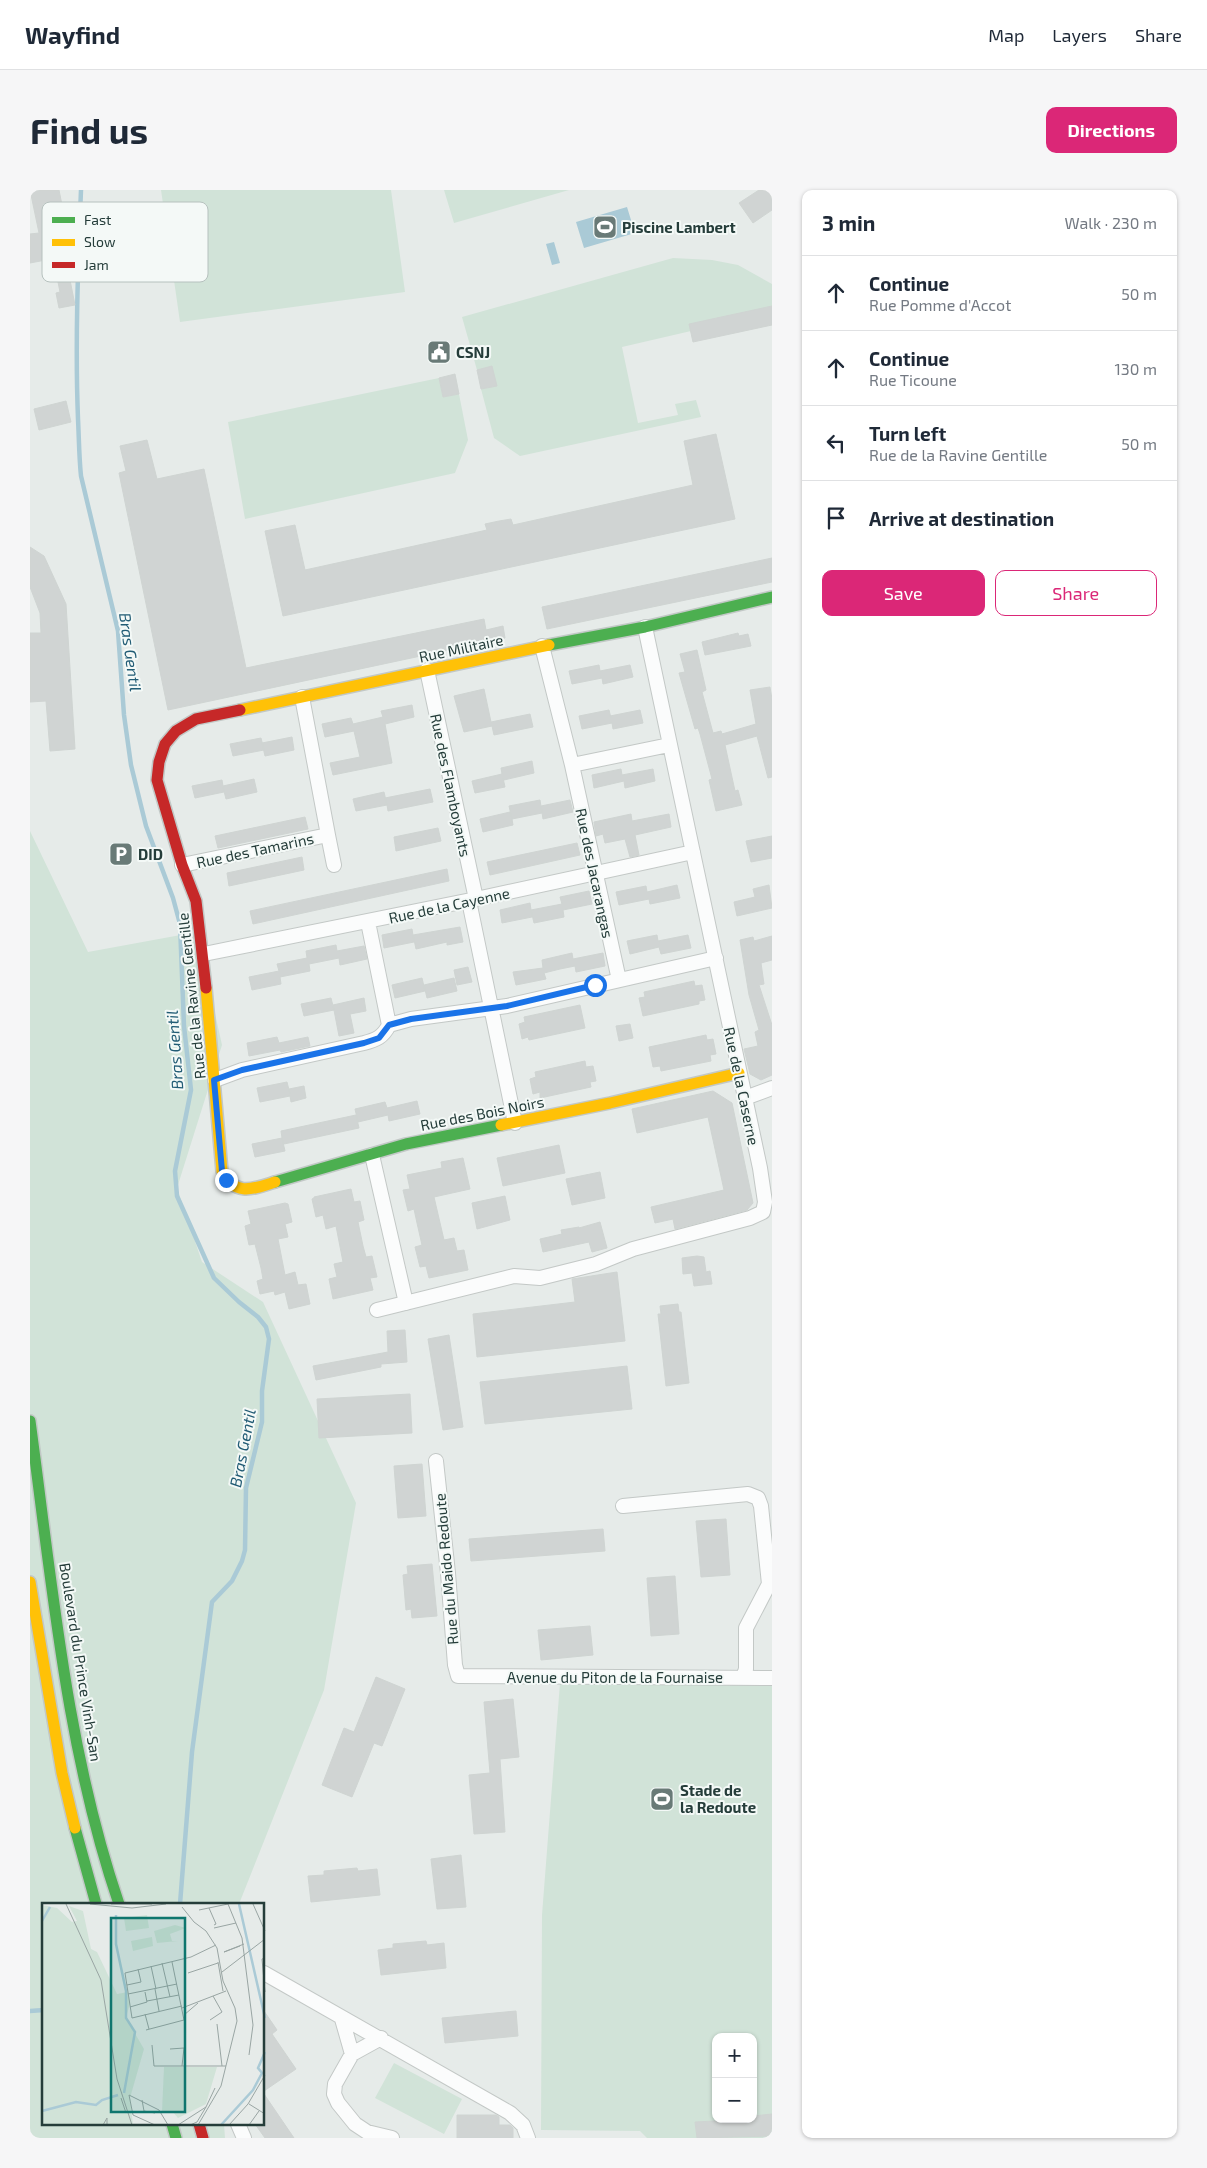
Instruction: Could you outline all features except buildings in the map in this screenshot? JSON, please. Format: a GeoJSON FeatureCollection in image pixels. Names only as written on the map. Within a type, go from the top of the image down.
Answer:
{"type":"FeatureCollection","features":[{"type":"Feature","properties":{"kind":"street","name":"Rue Militaire"},"geometry":{"type":"LineString","coordinates":[[165,744],[176,731],[196,719],[542,646],[645,627],[772,597]]}},
{"type":"Feature","properties":{"kind":"street","name":"Rue de la Caserne"},"geometry":{"type":"LineString","coordinates":[[377,1310],[514,1276],[540,1278],[596,1264],[632,1248],[768,1215],[765,1202],[766,1168],[739,1073],[645,627]]}},
{"type":"Feature","properties":{"kind":"street","name":"Rue des Jacarangas"},"geometry":{"type":"LineString","coordinates":[[542,646],[572,765],[619,980]]}},
{"type":"Feature","properties":{"kind":"street","name":"Rue des Flamboyants"},"geometry":{"type":"LineString","coordinates":[[426,670],[473,900],[490,1008],[515,1123]]}},
{"type":"Feature","properties":{"kind":"street","name":"Rue des Tamarins"},"geometry":{"type":"LineString","coordinates":[[302,697],[334,865]]}},
{"type":"Feature","properties":{"kind":"street","name":"Rue de la Ravine Gentille"},"geometry":{"type":"LineString","coordinates":[[165,744],[158,762],[157,780],[182,865],[196,901],[204,954],[222,1171],[226,1180],[234,1186]]}},
{"type":"Feature","properties":{"kind":"street"},"geometry":{"type":"LineString","coordinates":[[572,765],[669,745]]}},
{"type":"Feature","properties":{"kind":"street","name":"Rue des Tamarins"},"geometry":{"type":"LineString","coordinates":[[182,865],[328,835]]}},
{"type":"Feature","properties":{"kind":"street","name":"Rue de la Cayenne"},"geometry":{"type":"LineString","coordinates":[[204,954],[368,922],[693,852]]}},
{"type":"Feature","properties":{"kind":"street"},"geometry":{"type":"LineString","coordinates":[[368,922],[389,1025]]}},
{"type":"Feature","properties":{"kind":"street"},"geometry":{"type":"LineString","coordinates":[[214,1080],[242,1070],[371,1041],[379,1038],[389,1025],[411,1019],[490,1008],[716,958]]}},
{"type":"Feature","properties":{"kind":"street","name":"Rue des Bois Noirs"},"geometry":{"type":"LineString","coordinates":[[234,1186],[238,1189],[248,1190],[406,1144],[515,1123],[739,1073]]}},
{"type":"Feature","properties":{"kind":"street"},"geometry":{"type":"LineString","coordinates":[[745,1098],[772,1088]]}},
{"type":"Feature","properties":{"kind":"street"},"geometry":{"type":"LineString","coordinates":[[372,1155],[406,1303]]}},
{"type":"Feature","properties":{"kind":"street","name":"Boulevard du Prince Vinh-San"},"geometry":{"type":"LineString","coordinates":[[30,1421],[77,1743],[105,1866],[119,1903]]}},
{"type":"Feature","properties":{"kind":"street","name":"Rue du Maido Redoute"},"geometry":{"type":"LineString","coordinates":[[436,1461],[448,1573],[455,1665],[458,1676]]}},
{"type":"Feature","properties":{"kind":"street"},"geometry":{"type":"LineString","coordinates":[[623,1506],[748,1494],[758,1498],[761,1506],[768,1584],[746,1628],[746,1669],[743,1678]]}},
{"type":"Feature","properties":{"kind":"street"},"geometry":{"type":"LineString","coordinates":[[30,1582],[62,1773],[78,1842],[96,1903]]}},
{"type":"Feature","properties":{"kind":"street","name":"Avenue du Piton de la Fournaise"},"geometry":{"type":"LineString","coordinates":[[458,1676],[772,1678]]}},
{"type":"Feature","properties":{"kind":"street"},"geometry":{"type":"LineString","coordinates":[[265,1974],[510,2113],[522,2125],[528,2138]]}},
{"type":"Feature","properties":{"kind":"street"},"geometry":{"type":"LineString","coordinates":[[342,2019],[352,2054]]}},
{"type":"Feature","properties":{"kind":"street"},"geometry":{"type":"LineString","coordinates":[[380,2038],[352,2054],[335,2084],[334,2094],[338,2103],[355,2124],[367,2132],[392,2138]]}},
{"type":"Feature","properties":{"kind":"street"},"geometry":{"type":"LineString","coordinates":[[239,2126],[244,2138]]}},
{"type":"Feature","properties":{"kind":"green space"},"geometry":{"type":"Polygon","coordinates":[[[161,190],[391,190],[405,292],[180,322],[174,282],[208,282],[208,202],[163,202],[161,190]]]}},
{"type":"Feature","properties":{"kind":"green space"},"geometry":{"type":"Polygon","coordinates":[[[444,190],[569,190],[454,223],[444,190]]]}},
{"type":"Feature","properties":{"kind":"green space"},"geometry":{"type":"Polygon","coordinates":[[[673,258],[712,260],[738,265],[772,284],[772,306],[691,331],[622,347],[638,423],[678,415],[675,404],[696,400],[701,417],[520,456],[494,438],[481,389],[496,386],[492,367],[477,370],[462,317],[673,258]]]}},
{"type":"Feature","properties":{"kind":"green space"},"geometry":{"type":"Polygon","coordinates":[[[439,378],[443,397],[459,394],[468,440],[455,473],[245,519],[228,422],[439,378]]]}},
{"type":"Feature","properties":{"kind":"green space"},"geometry":{"type":"Polygon","coordinates":[[[30,831],[88,952],[197,932],[222,1045],[177,1188],[202,1262],[263,1302],[356,1503],[324,1690],[239,1903],[42,1903],[42,2126],[224,2126],[225,2138],[30,2138],[30,831]]]}},
{"type":"Feature","properties":{"kind":"green space","name":"Stade de la Redoute"},"geometry":{"type":"Polygon","coordinates":[[[560,1683],[772,1683],[772,2138],[647,2138],[640,2131],[541,2130],[542,1915],[560,1683]]]}},
{"type":"Feature","properties":{"kind":"green space"},"geometry":{"type":"Polygon","coordinates":[[[394,2063],[462,2099],[444,2134],[375,2098],[394,2063]]]}},
{"type":"Feature","properties":{"kind":"water","name":"Piscine Lambert"},"geometry":{"type":"Polygon","coordinates":[[[627,207],[635,233],[584,248],[576,222],[627,207]]]}},
{"type":"Feature","properties":{"kind":"water"},"geometry":{"type":"Polygon","coordinates":[[[554,242],[560,263],[552,265],[546,244],[554,242]]]}},
{"type":"Feature","properties":{"kind":"waterway","name":"Bras Gentil"},"geometry":{"type":"LineString","coordinates":[[81,190],[81,202]]}},
{"type":"Feature","properties":{"kind":"waterway","name":"Bras Gentil"},"geometry":{"type":"LineString","coordinates":[[78,282],[77,362],[81,476],[118,631],[124,715],[131,765],[146,826],[173,898],[180,924],[184,1026],[191,1090],[175,1171],[177,1196],[214,1278],[258,1317],[266,1327],[269,1339],[262,1391],[262,1422],[246,1488],[245,1550],[232,1581],[212,1602],[192,1752],[180,1903]]}},
{"type":"Feature","properties":{"kind":"waterway","name":"Bras Gentil"},"geometry":{"type":"LineString","coordinates":[[30,2011],[42,2010]]}},
{"type":"Feature","properties":{"kind":"traffic: fast"},"geometry":{"type":"LineString","coordinates":[[549,645],[645,627],[772,597]]}},
{"type":"Feature","properties":{"kind":"traffic: fast"},"geometry":{"type":"LineString","coordinates":[[275,1182],[406,1144],[501,1125]]}},
{"type":"Feature","properties":{"kind":"traffic: fast"},"geometry":{"type":"LineString","coordinates":[[30,1421],[54,1604],[73,1726],[101,1845],[119,1903]]}},
{"type":"Feature","properties":{"kind":"traffic: fast"},"geometry":{"type":"LineString","coordinates":[[75,1828],[96,1903]]}},
{"type":"Feature","properties":{"kind":"traffic: fast"},"geometry":{"type":"LineString","coordinates":[[173,2126],[176,2138]]}},
{"type":"Feature","properties":{"kind":"traffic: slow"},"geometry":{"type":"LineString","coordinates":[[240,710],[549,645]]}},
{"type":"Feature","properties":{"kind":"traffic: slow"},"geometry":{"type":"LineString","coordinates":[[206,988],[222,1171],[227,1179],[239,1188],[259,1187],[275,1182]]}},
{"type":"Feature","properties":{"kind":"traffic: slow"},"geometry":{"type":"LineString","coordinates":[[501,1125],[610,1103],[739,1073]]}},
{"type":"Feature","properties":{"kind":"traffic: slow"},"geometry":{"type":"LineString","coordinates":[[30,1582],[62,1773],[75,1828]]}},
{"type":"Feature","properties":{"kind":"traffic: jam"},"geometry":{"type":"LineString","coordinates":[[206,988],[196,901],[182,865],[157,780],[159,762],[165,744],[176,731],[196,719],[240,710]]}},
{"type":"Feature","properties":{"kind":"traffic: jam"},"geometry":{"type":"LineString","coordinates":[[200,2126],[203,2138]]}},
{"type":"Feature","properties":{"kind":"place","name":"Piscine Lambert"},"geometry":{"type":"Point","coordinates":[605,227]}},
{"type":"Feature","properties":{"kind":"place","name":"CSNJ"},"geometry":{"type":"Point","coordinates":[439,352]}},
{"type":"Feature","properties":{"kind":"place","name":"DID"},"geometry":{"type":"Point","coordinates":[121,854]}},
{"type":"Feature","properties":{"kind":"place","name":"Stade de la Redoute"},"geometry":{"type":"Point","coordinates":[662,1799]}},
{"type":"Feature","properties":{"kind":"route"},"geometry":{"type":"LineString","coordinates":[[226,1180],[222,1171],[214,1080],[242,1070],[364,1043],[379,1038],[386,1032],[389,1025],[411,1019],[507,1006],[595,985]]}}]}
